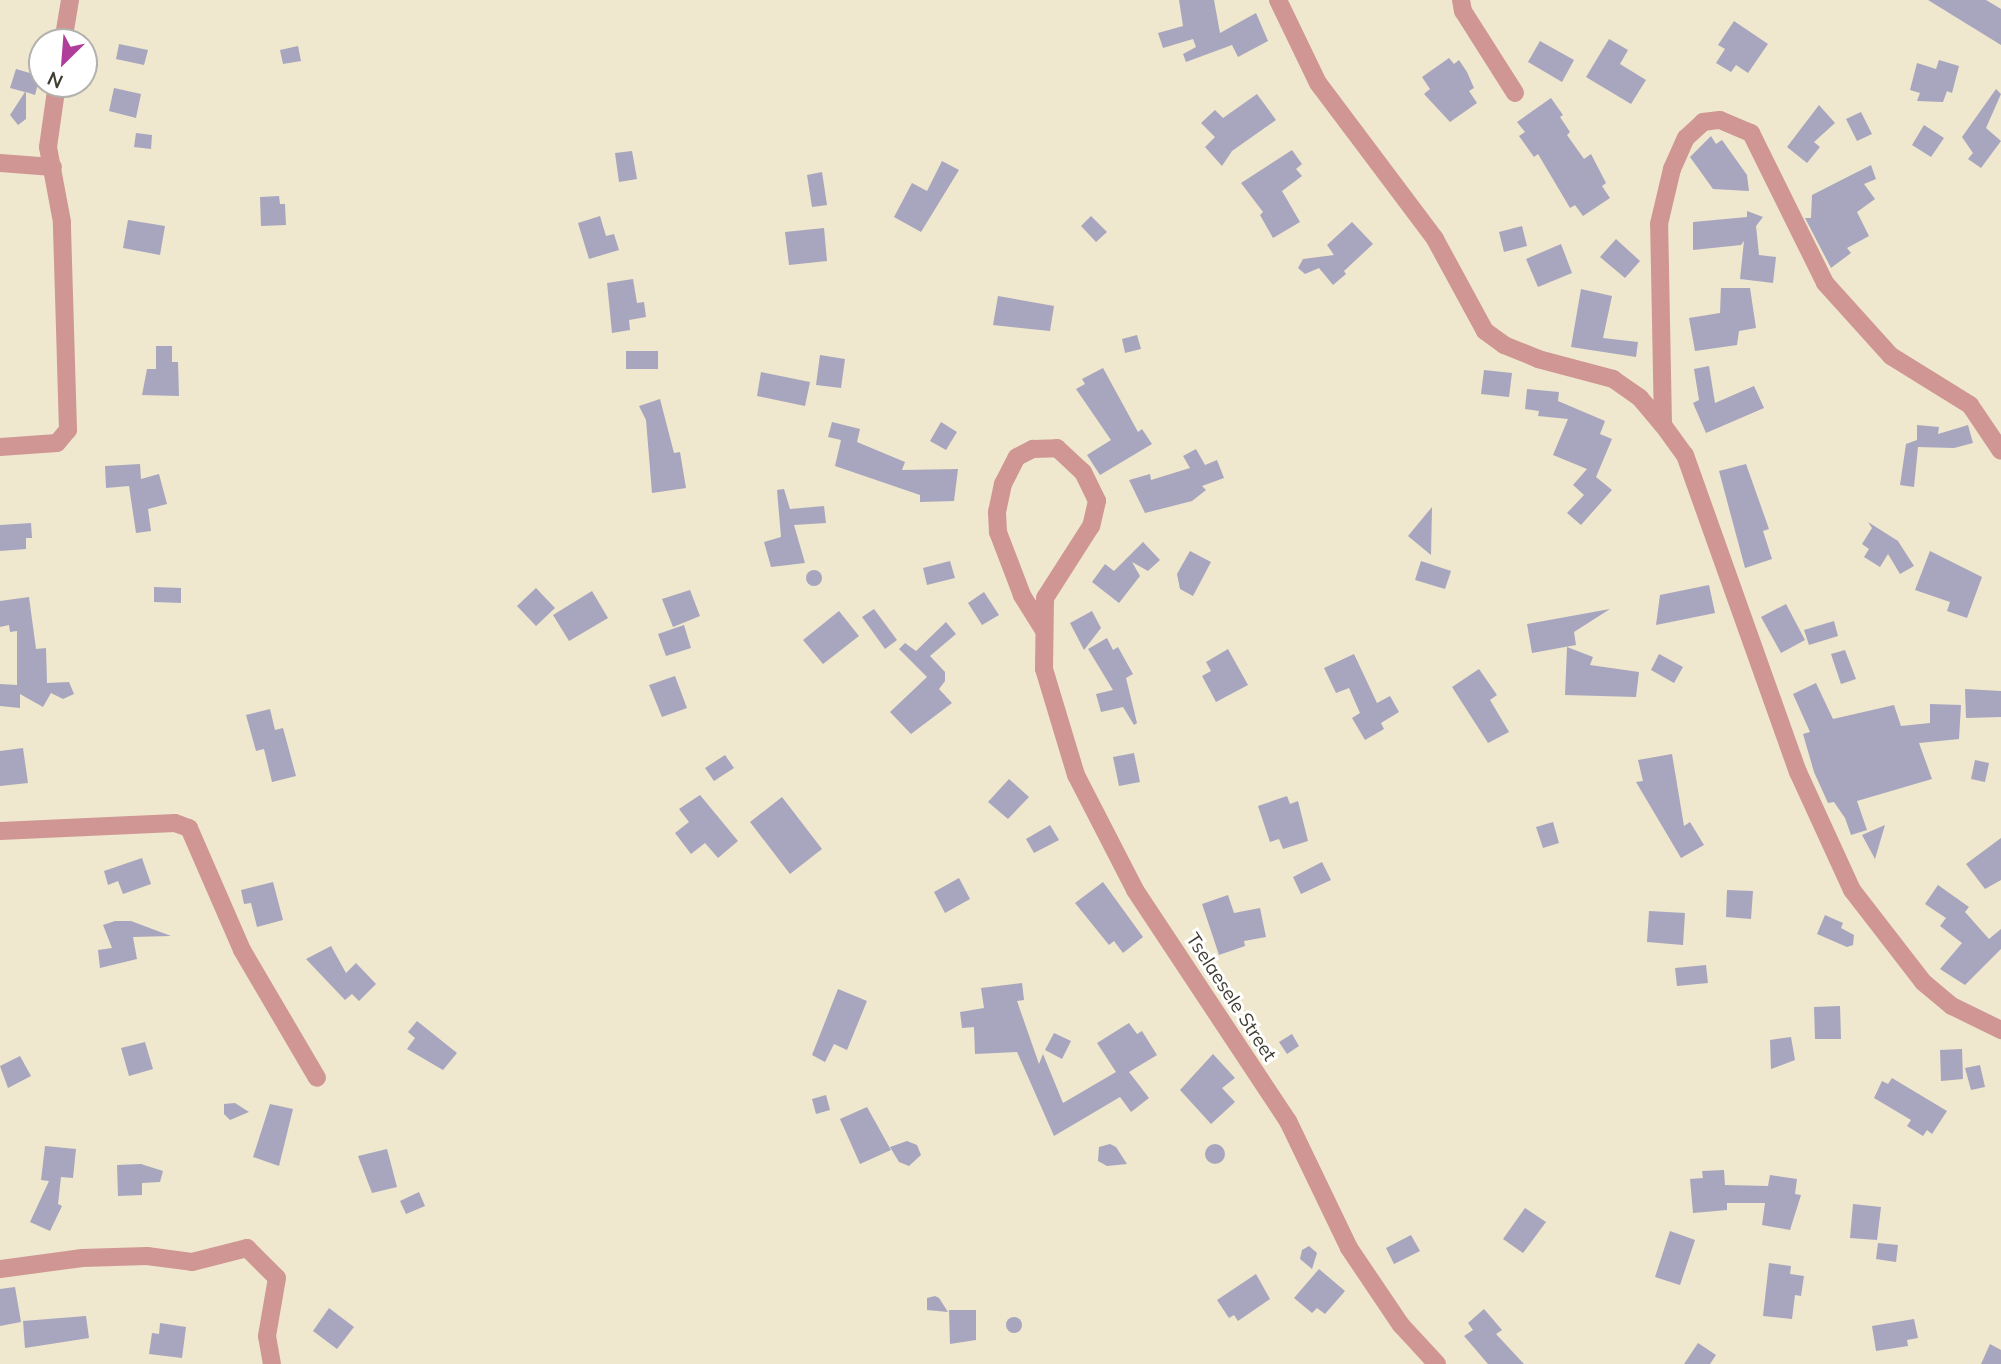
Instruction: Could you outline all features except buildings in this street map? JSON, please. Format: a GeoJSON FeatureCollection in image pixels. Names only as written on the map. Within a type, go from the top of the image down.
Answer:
{"type":"FeatureCollection","features":[{"type":"Feature","properties":{"kind":"street"},"geometry":{"type":"LineString","coordinates":[[66,28],[70,0]]}},
{"type":"Feature","properties":{"kind":"street"},"geometry":{"type":"LineString","coordinates":[[1278,0],[1318,83],[1435,239],[1485,331],[1504,345],[1538,359],[1613,379],[1640,398],[1685,455],[1798,772],[1852,890],[1923,982],[1952,1006],[2001,1030]]}},
{"type":"Feature","properties":{"kind":"street"},"geometry":{"type":"LineString","coordinates":[[1461,0],[1463,11],[1515,93]]}},
{"type":"Feature","properties":{"kind":"street"},"geometry":{"type":"LineString","coordinates":[[0,447],[57,443],[68,430],[62,222],[48,130],[54,98]]}},
{"type":"Feature","properties":{"kind":"street"},"geometry":{"type":"LineString","coordinates":[[1663,425],[1659,224],[1672,169],[1686,138],[1703,122],[1720,120],[1751,133],[1825,283],[1891,355],[1970,405],[2001,452]]}},
{"type":"Feature","properties":{"kind":"street"},"geometry":{"type":"LineString","coordinates":[[0,163],[53,167]]}},
{"type":"Feature","properties":{"kind":"street","name":"Tselaesele Street"},"geometry":{"type":"LineString","coordinates":[[1043,629],[1018,584],[998,532],[997,512],[1003,484],[1017,457],[1034,449],[1057,448],[1083,472],[1097,501],[1091,526],[1045,598],[1043,629],[1048,691],[1076,775],[1115,855],[1288,1121],[1318,1187],[1373,1286],[1437,1364]]}},
{"type":"Feature","properties":{"kind":"street"},"geometry":{"type":"LineString","coordinates":[[0,831],[175,823],[189,828],[242,950],[317,1078]]}},
{"type":"Feature","properties":{"kind":"street"},"geometry":{"type":"LineString","coordinates":[[0,1269],[121,1256],[192,1262],[247,1248],[277,1278],[267,1336],[272,1364]]}}]}
